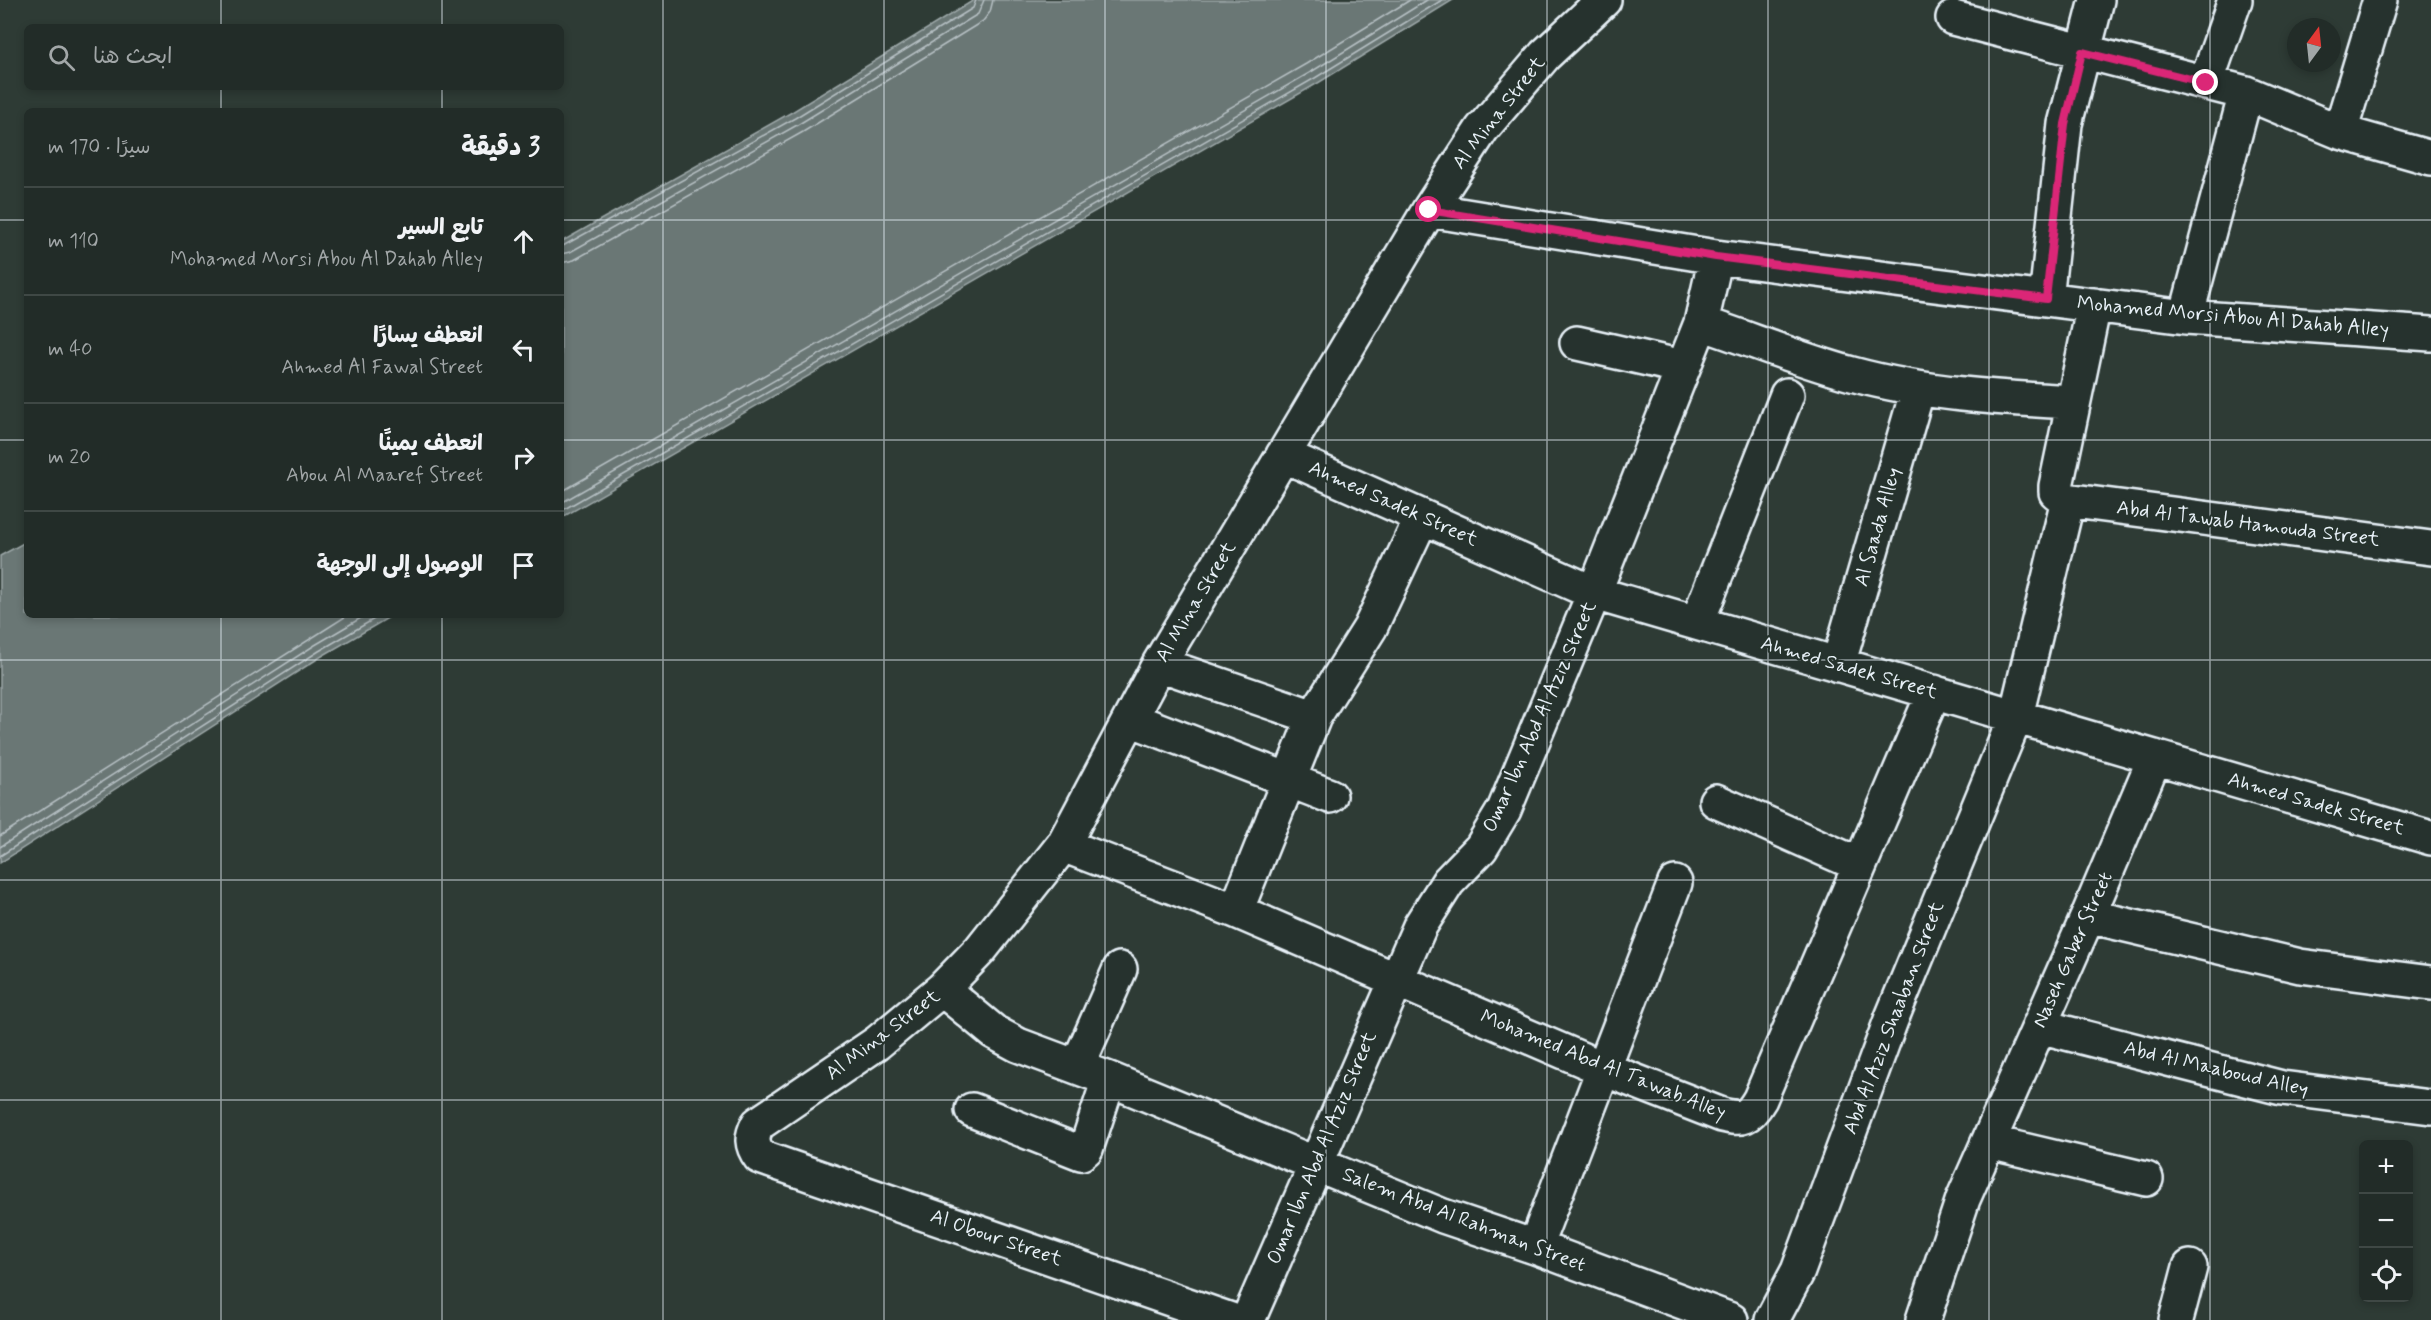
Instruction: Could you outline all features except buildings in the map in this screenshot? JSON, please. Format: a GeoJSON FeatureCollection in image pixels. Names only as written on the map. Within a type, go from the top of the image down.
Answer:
{"type":"FeatureCollection","features":[{"type":"Feature","properties":{"kind":"street","name":"Al Mina Street"},"geometry":{"type":"LineString","coordinates":[[760,1157],[753,1147],[752,1135],[758,1124],[877,1043],[942,989],[980,950],[1063,844],[1160,664],[1429,210],[1482,129],[1545,55],[1604,0]]}},
{"type":"Feature","properties":{"kind":"street"},"geometry":{"type":"LineString","coordinates":[[2046,299],[2065,124],[2097,0]]}},
{"type":"Feature","properties":{"kind":"street"},"geometry":{"type":"LineString","coordinates":[[2206,83],[2235,0]]}},
{"type":"Feature","properties":{"kind":"street"},"geometry":{"type":"LineString","coordinates":[[2340,132],[2380,0]]}},
{"type":"Feature","properties":{"kind":"street"},"geometry":{"type":"LineString","coordinates":[[1953,18],[2246,93],[2340,132],[2431,158]]}},
{"type":"Feature","properties":{"kind":"street"},"geometry":{"type":"LineString","coordinates":[[2186,317],[2246,93]]}},
{"type":"Feature","properties":{"kind":"street","name":"Mohamed Morsi Abou Al Dahab Alley"},"geometry":{"type":"LineString","coordinates":[[1429,210],[1716,257],[2186,317],[2431,334]]}},
{"type":"Feature","properties":{"kind":"street","name":"Omar Ibn Abd Al Aziz Street"},"geometry":{"type":"LineString","coordinates":[[1248,1320],[1396,978],[1433,903],[1494,829],[1594,594],[1701,323],[1716,257]]}},
{"type":"Feature","properties":{"kind":"street"},"geometry":{"type":"LineString","coordinates":[[2066,500],[2056,492],[2056,486],[2094,305]]}},
{"type":"Feature","properties":{"kind":"street"},"geometry":{"type":"LineString","coordinates":[[1701,323],[1815,363],[1918,389],[1979,397],[2073,402]]}},
{"type":"Feature","properties":{"kind":"street"},"geometry":{"type":"LineString","coordinates":[[1577,343],[1683,368]]}},
{"type":"Feature","properties":{"kind":"street","name":"Al Saada Alley"},"geometry":{"type":"LineString","coordinates":[[1838,664],[1918,389]]}},
{"type":"Feature","properties":{"kind":"street"},"geometry":{"type":"LineString","coordinates":[[1697,623],[1787,395]]}},
{"type":"Feature","properties":{"kind":"street","name":"Ahmed Sadek Street"},"geometry":{"type":"LineString","coordinates":[[1283,455],[1594,594],[2431,838]]}},
{"type":"Feature","properties":{"kind":"street","name":"Abd Al Tawab Hamouda Street"},"geometry":{"type":"LineString","coordinates":[[2066,500],[2431,548]]}},
{"type":"Feature","properties":{"kind":"street","name":"Abd Al Aziz Shaaban Street"},"geometry":{"type":"LineString","coordinates":[[1772,1320],[1798,1271],[1891,1020],[2016,716],[2067,508],[2066,500]]}},
{"type":"Feature","properties":{"kind":"street"},"geometry":{"type":"LineString","coordinates":[[1236,911],[1314,717],[1370,628],[1422,517]]}},
{"type":"Feature","properties":{"kind":"street"},"geometry":{"type":"LineString","coordinates":[[1160,664],[1314,717]]}},
{"type":"Feature","properties":{"kind":"street","name":"Mohamed Abd Al Tawab Alley"},"geometry":{"type":"LineString","coordinates":[[1063,844],[1236,911],[1604,1069],[1722,1115],[1738,1119],[1752,1112],[1934,692]]}},
{"type":"Feature","properties":{"kind":"street"},"geometry":{"type":"LineString","coordinates":[[1130,719],[1330,796]]}},
{"type":"Feature","properties":{"kind":"street","name":"Naseh Gaber Street"},"geometry":{"type":"LineString","coordinates":[[1923,1320],[1963,1199],[2088,916],[2155,757]]}},
{"type":"Feature","properties":{"kind":"street"},"geometry":{"type":"LineString","coordinates":[[1716,801],[1860,865]]}},
{"type":"Feature","properties":{"kind":"street"},"geometry":{"type":"LineString","coordinates":[[1535,1247],[1676,883]]}},
{"type":"Feature","properties":{"kind":"street"},"geometry":{"type":"LineString","coordinates":[[2088,916],[2300,966],[2431,983]]}},
{"type":"Feature","properties":{"kind":"street"},"geometry":{"type":"LineString","coordinates":[[1077,1067],[1120,969]]}},
{"type":"Feature","properties":{"kind":"street","name":"Salem Abd Al Rahman Street"},"geometry":{"type":"LineString","coordinates":[[942,989],[1005,1040],[1109,1079],[1443,1216],[1535,1247],[1731,1320]]}},
{"type":"Feature","properties":{"kind":"street","name":"Abd Al Maaboud Alley"},"geometry":{"type":"LineString","coordinates":[[2040,1026],[2282,1088],[2431,1107]]}},
{"type":"Feature","properties":{"kind":"street"},"geometry":{"type":"LineString","coordinates":[[972,1110],[1081,1153],[1086,1149],[1109,1079]]}},
{"type":"Feature","properties":{"kind":"street"},"geometry":{"type":"LineString","coordinates":[[1989,1142],[2146,1179]]}},
{"type":"Feature","properties":{"kind":"street","name":"Al Obour Street"},"geometry":{"type":"LineString","coordinates":[[760,1157],[1231,1320]]}},
{"type":"Feature","properties":{"kind":"street"},"geometry":{"type":"LineString","coordinates":[[2176,1320],[2190,1267]]}},
{"type":"Feature","properties":{"kind":"water"},"geometry":{"type":"Polygon","coordinates":[[[974,0],[1453,0],[1318,83],[564,516],[564,240],[792,112],[974,0]]]}},
{"type":"Feature","properties":{"kind":"water"},"geometry":{"type":"Polygon","coordinates":[[[24,543],[24,618],[388,618],[322,656],[0,863],[0,556],[24,543]]]}},
{"type":"Feature","properties":{"kind":"route"},"geometry":{"type":"LineString","coordinates":[[1429,210],[1716,257],[2046,299],[2065,124],[2082,52],[2206,83]]}}]}
